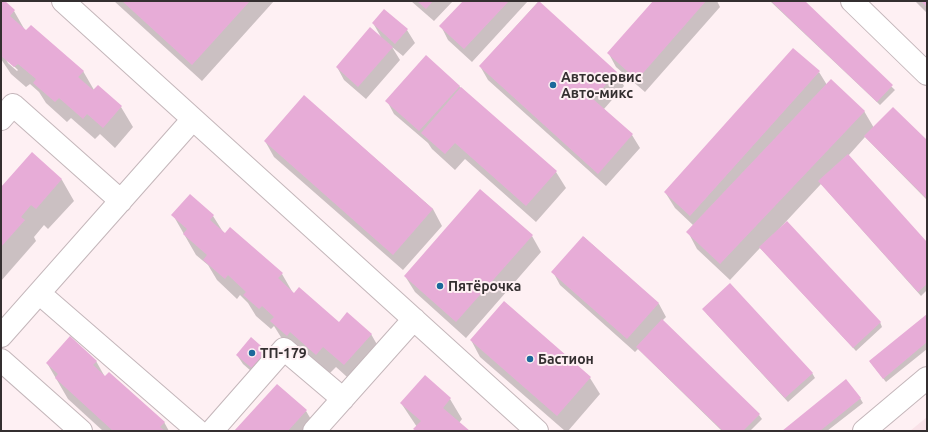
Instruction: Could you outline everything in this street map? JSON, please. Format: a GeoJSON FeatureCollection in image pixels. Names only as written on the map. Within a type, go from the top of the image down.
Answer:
{"type":"FeatureCollection","features":[{"type":"Feature","properties":{"kind":"street"},"geometry":{"type":"LineString","coordinates":[[63,1],[537,431]]}},
{"type":"Feature","properties":{"kind":"street"},"geometry":{"type":"LineString","coordinates":[[852,1],[927,74]]}},
{"type":"Feature","properties":{"kind":"street"},"geometry":{"type":"LineString","coordinates":[[1,119],[14,104],[121,201]]}},
{"type":"Feature","properties":{"kind":"street"},"geometry":{"type":"LineString","coordinates":[[1,336],[193,119]]}},
{"type":"Feature","properties":{"kind":"street"},"geometry":{"type":"LineString","coordinates":[[39,293],[198,431]]}},
{"type":"Feature","properties":{"kind":"street"},"geometry":{"type":"LineString","coordinates":[[314,431],[414,319]]}},
{"type":"Feature","properties":{"kind":"street"},"geometry":{"type":"LineString","coordinates":[[212,431],[284,349],[343,399]]}},
{"type":"Feature","properties":{"kind":"street"},"geometry":{"type":"LineString","coordinates":[[1,360],[81,431]]}},
{"type":"Feature","properties":{"kind":"street"},"geometry":{"type":"LineString","coordinates":[[864,431],[927,378]]}},
{"type":"Feature","properties":{"kind":"shaded area"},"geometry":{"type":"Polygon","coordinates":[[[927,417],[927,431],[910,431],[927,417]]]}},
{"type":"Feature","properties":{"kind":"building"},"geometry":{"type":"Polygon","coordinates":[[[1,1],[5,1],[15,10],[10,16],[26,30],[31,25],[84,71],[78,77],[93,90],[98,85],[122,106],[103,128],[87,114],[83,119],[59,98],[55,102],[33,83],[36,79],[18,64],[14,67],[1,56],[1,1]]]}},
{"type":"Feature","properties":{"kind":"building"},"geometry":{"type":"Polygon","coordinates":[[[122,1],[250,1],[192,65],[122,1]]]}},
{"type":"Feature","properties":{"kind":"building"},"geometry":{"type":"Polygon","coordinates":[[[417,1],[433,1],[426,9],[417,1]]]}},
{"type":"Feature","properties":{"kind":"building"},"geometry":{"type":"Polygon","coordinates":[[[463,1],[509,1],[464,49],[439,26],[463,1]]]}},
{"type":"Feature","properties":{"kind":"building","name":"Автосервис Авто-микс"},"geometry":{"type":"Polygon","coordinates":[[[539,1],[617,72],[593,99],[633,134],[598,174],[479,66],[539,1]]]}},
{"type":"Feature","properties":{"kind":"building"},"geometry":{"type":"Polygon","coordinates":[[[653,1],[706,1],[637,80],[607,53],[653,1]]]}},
{"type":"Feature","properties":{"kind":"building"},"geometry":{"type":"Polygon","coordinates":[[[771,1],[805,1],[893,85],[877,102],[771,1]]]}},
{"type":"Feature","properties":{"kind":"building"},"geometry":{"type":"Polygon","coordinates":[[[921,1],[927,1],[927,7],[921,1]]]}},
{"type":"Feature","properties":{"kind":"building"},"geometry":{"type":"Polygon","coordinates":[[[384,9],[408,29],[395,44],[372,23],[384,9]]]}},
{"type":"Feature","properties":{"kind":"building"},"geometry":{"type":"Polygon","coordinates":[[[370,27],[393,47],[358,87],[336,67],[370,27]]]}},
{"type":"Feature","properties":{"kind":"building"},"geometry":{"type":"Polygon","coordinates":[[[793,48],[820,71],[690,216],[664,192],[793,48]]]}},
{"type":"Feature","properties":{"kind":"building"},"geometry":{"type":"Polygon","coordinates":[[[426,55],[460,86],[419,131],[385,101],[426,55]]]}},
{"type":"Feature","properties":{"kind":"building"},"geometry":{"type":"Polygon","coordinates":[[[831,79],[865,111],[720,264],[686,232],[831,79]]]}},
{"type":"Feature","properties":{"kind":"building"},"geometry":{"type":"Polygon","coordinates":[[[461,87],[557,171],[526,206],[455,143],[445,154],[421,133],[461,87]]]}},
{"type":"Feature","properties":{"kind":"building"},"geometry":{"type":"Polygon","coordinates":[[[304,95],[433,209],[393,255],[264,141],[304,95]]]}},
{"type":"Feature","properties":{"kind":"building"},"geometry":{"type":"Polygon","coordinates":[[[893,107],[927,140],[927,199],[864,136],[893,107]]]}},
{"type":"Feature","properties":{"kind":"building"},"geometry":{"type":"Polygon","coordinates":[[[32,152],[62,179],[36,209],[31,205],[21,217],[25,220],[1,247],[1,187],[32,152]]]}},
{"type":"Feature","properties":{"kind":"building"},"geometry":{"type":"Polygon","coordinates":[[[848,154],[927,242],[927,284],[918,292],[818,181],[848,154]]]}},
{"type":"Feature","properties":{"kind":"building"},"geometry":{"type":"Polygon","coordinates":[[[480,189],[533,235],[456,322],[404,276],[480,189]]]}},
{"type":"Feature","properties":{"kind":"building"},"geometry":{"type":"Polygon","coordinates":[[[190,194],[214,215],[210,220],[225,233],[230,227],[283,273],[278,278],[294,293],[299,287],[339,322],[347,312],[372,334],[344,365],[323,347],[316,355],[290,332],[287,336],[270,321],[274,317],[262,306],[259,309],[243,295],[246,292],[228,275],[225,279],[203,260],[207,255],[183,234],[187,229],[171,215],[190,194]]]}},
{"type":"Feature","properties":{"kind":"building"},"geometry":{"type":"Polygon","coordinates":[[[787,221],[881,322],[853,348],[759,247],[787,221]]]}},
{"type":"Feature","properties":{"kind":"building"},"geometry":{"type":"Polygon","coordinates":[[[583,236],[659,303],[627,339],[551,272],[583,236]]]}},
{"type":"Feature","properties":{"kind":"building"},"geometry":{"type":"Polygon","coordinates":[[[730,283],[813,373],[785,398],[702,309],[730,283]]]}},
{"type":"Feature","properties":{"kind":"building","name":"Бастион"},"geometry":{"type":"Polygon","coordinates":[[[504,301],[591,377],[557,416],[470,340],[504,301]]]}},
{"type":"Feature","properties":{"kind":"building"},"geometry":{"type":"Polygon","coordinates":[[[927,314],[927,342],[883,379],[869,361],[927,314]]]}},
{"type":"Feature","properties":{"kind":"building"},"geometry":{"type":"Polygon","coordinates":[[[662,319],[760,414],[743,431],[723,431],[636,347],[662,319]]]}},
{"type":"Feature","properties":{"kind":"building"},"geometry":{"type":"Polygon","coordinates":[[[70,336],[97,361],[93,365],[105,376],[109,372],[165,422],[160,427],[165,431],[113,431],[55,378],[58,374],[46,363],[70,336]]]}},
{"type":"Feature","properties":{"kind":"building","name":"ТП-179"},"geometry":{"type":"Polygon","coordinates":[[[251,337],[268,352],[253,369],[236,355],[251,337]]]}},
{"type":"Feature","properties":{"kind":"building"},"geometry":{"type":"Polygon","coordinates":[[[425,375],[451,398],[443,408],[470,431],[416,431],[413,429],[421,421],[400,403],[425,375]]]}},
{"type":"Feature","properties":{"kind":"building"},"geometry":{"type":"Polygon","coordinates":[[[846,379],[861,398],[820,431],[782,431],[846,379]]]}},
{"type":"Feature","properties":{"kind":"building"},"geometry":{"type":"Polygon","coordinates":[[[277,384],[307,410],[288,431],[234,431],[277,384]]]}},
{"type":"Feature","properties":{"kind":"place","name":"Автосервис Авто-микс"},"geometry":{"type":"Point","coordinates":[553,85]}},
{"type":"Feature","properties":{"kind":"place","name":"Пятёрочка"},"geometry":{"type":"Point","coordinates":[440,286]}},
{"type":"Feature","properties":{"kind":"place","name":"ТП-179"},"geometry":{"type":"Point","coordinates":[252,353]}},
{"type":"Feature","properties":{"kind":"place","name":"Бастион"},"geometry":{"type":"Point","coordinates":[530,359]}}]}
